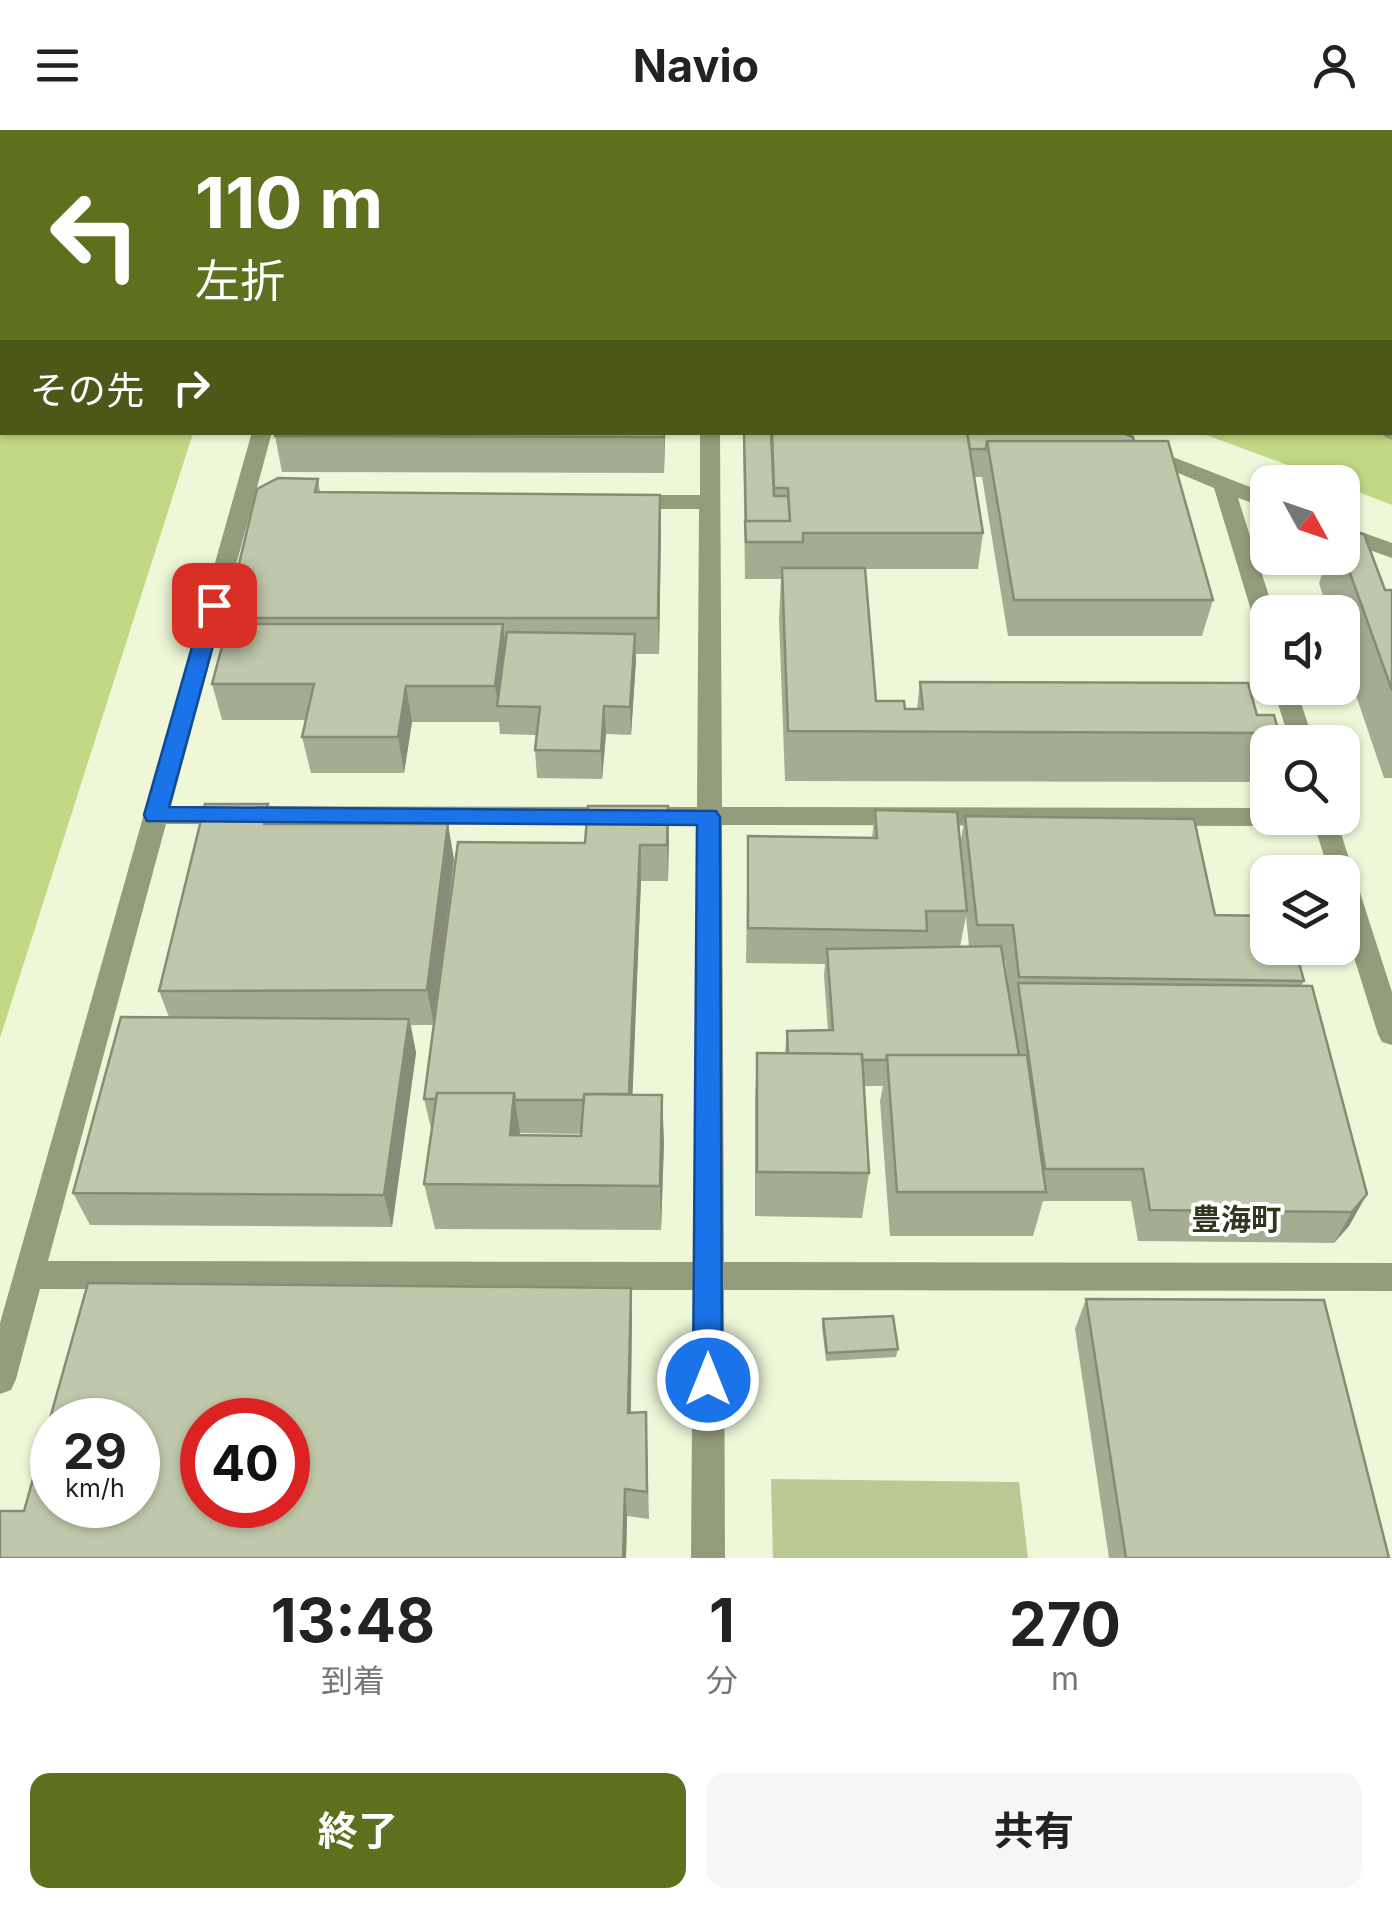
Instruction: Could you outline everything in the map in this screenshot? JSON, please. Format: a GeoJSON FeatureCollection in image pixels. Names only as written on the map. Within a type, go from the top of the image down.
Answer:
{"type":"FeatureCollection","features":[{"type":"Feature","properties":{"kind":"street"},"geometry":{"type":"LineString","coordinates":[[0,1379],[155,815],[253,500],[262,435]]}},
{"type":"Feature","properties":{"kind":"street"},"geometry":{"type":"LineString","coordinates":[[708,1558],[710,435]]}},
{"type":"Feature","properties":{"kind":"street"},"geometry":{"type":"LineString","coordinates":[[1099,435],[1250,495]]}},
{"type":"Feature","properties":{"kind":"street"},"geometry":{"type":"LineString","coordinates":[[1224,486],[1257,595]]}},
{"type":"Feature","properties":{"kind":"street"},"geometry":{"type":"LineString","coordinates":[[612,502],[709,502]]}},
{"type":"Feature","properties":{"kind":"street"},"geometry":{"type":"LineString","coordinates":[[1360,539],[1392,551]]}},
{"type":"Feature","properties":{"kind":"street"},"geometry":{"type":"LineString","coordinates":[[155,815],[1250,817]]}},
{"type":"Feature","properties":{"kind":"street"},"geometry":{"type":"LineString","coordinates":[[1360,932],[1392,1034]]}},
{"type":"Feature","properties":{"kind":"street"},"geometry":{"type":"LineString","coordinates":[[29,1275],[1392,1277]]}},
{"type":"Feature","properties":{"kind":"shaded area"},"geometry":{"type":"Polygon","coordinates":[[[0,435],[192,435],[0,1038],[0,435]]]}},
{"type":"Feature","properties":{"kind":"shaded area"},"geometry":{"type":"Polygon","coordinates":[[[1206,435],[1392,435],[1392,505],[1360,493],[1360,465],[1287,465],[1206,435]]]}},
{"type":"Feature","properties":{"kind":"shaded area"},"geometry":{"type":"Polygon","coordinates":[[[771,1479],[1019,1482],[1028,1558],[773,1558],[771,1479]]]}},
{"type":"Feature","properties":{"kind":"building"},"geometry":{"type":"Polygon","coordinates":[[[664,435],[664,437],[275,436],[664,435]]]}},
{"type":"Feature","properties":{"kind":"building"},"geometry":{"type":"Polygon","coordinates":[[[744,435],[771,435],[774,496],[788,496],[790,521],[746,521],[744,435]]]}},
{"type":"Feature","properties":{"kind":"building"},"geometry":{"type":"Polygon","coordinates":[[[772,435],[967,435],[983,533],[803,533],[803,542],[746,542],[745,521],[790,521],[788,488],[774,488],[772,435]]]}},
{"type":"Feature","properties":{"kind":"building"},"geometry":{"type":"Polygon","coordinates":[[[968,435],[1128,435],[1134,441],[987,441],[986,449],[970,449],[968,435]]]}},
{"type":"Feature","properties":{"kind":"building"},"geometry":{"type":"Polygon","coordinates":[[[987,441],[1168,441],[1213,600],[1014,600],[987,441]]]}},
{"type":"Feature","properties":{"kind":"building"},"geometry":{"type":"Polygon","coordinates":[[[278,478],[318,479],[315,492],[660,495],[658,618],[226,618],[257,489],[278,478]]]}},
{"type":"Feature","properties":{"kind":"building"},"geometry":{"type":"Polygon","coordinates":[[[1360,534],[1364,534],[1385,590],[1392,590],[1392,690],[1360,595],[1351,575],[1360,575],[1360,534]]]}},
{"type":"Feature","properties":{"kind":"building"},"geometry":{"type":"Polygon","coordinates":[[[782,568],[865,568],[876,701],[904,701],[905,709],[923,709],[920,682],[1248,683],[1250,705],[1254,705],[1257,715],[1274,715],[1277,725],[1250,725],[1250,733],[788,731],[782,568]]]}},
{"type":"Feature","properties":{"kind":"building"},"geometry":{"type":"Polygon","coordinates":[[[228,624],[503,624],[495,686],[406,686],[398,737],[302,737],[314,684],[212,684],[228,624]]]}},
{"type":"Feature","properties":{"kind":"building"},"geometry":{"type":"Polygon","coordinates":[[[507,632],[635,634],[630,707],[604,706],[601,751],[535,750],[540,707],[497,706],[507,632]]]}},
{"type":"Feature","properties":{"kind":"building"},"geometry":{"type":"Polygon","coordinates":[[[205,804],[268,804],[264,824],[448,824],[427,990],[159,991],[205,804]]]}},
{"type":"Feature","properties":{"kind":"building"},"geometry":{"type":"Polygon","coordinates":[[[588,806],[668,806],[667,845],[640,845],[629,1094],[584,1094],[584,1100],[515,1100],[514,1093],[437,1093],[436,1099],[424,1099],[458,842],[585,843],[588,806]]]}},
{"type":"Feature","properties":{"kind":"building"},"geometry":{"type":"Polygon","coordinates":[[[875,810],[957,812],[967,911],[926,911],[927,931],[748,928],[748,836],[877,838],[875,810]]]}},
{"type":"Feature","properties":{"kind":"building"},"geometry":{"type":"Polygon","coordinates":[[[965,816],[1194,819],[1215,915],[1250,916],[1250,965],[1300,965],[1304,981],[1019,977],[1013,925],[977,925],[965,816]]]}},
{"type":"Feature","properties":{"kind":"building"},"geometry":{"type":"Polygon","coordinates":[[[1001,946],[1019,1055],[887,1055],[886,1060],[862,1060],[862,1054],[788,1053],[787,1031],[833,1030],[827,949],[1001,946]]]}},
{"type":"Feature","properties":{"kind":"building"},"geometry":{"type":"Polygon","coordinates":[[[1018,983],[1312,986],[1367,1194],[1352,1212],[1150,1210],[1143,1169],[1045,1169],[1018,983]]]}},
{"type":"Feature","properties":{"kind":"building"},"geometry":{"type":"Polygon","coordinates":[[[121,1017],[409,1019],[384,1195],[73,1193],[121,1017]]]}},
{"type":"Feature","properties":{"kind":"building"},"geometry":{"type":"Polygon","coordinates":[[[757,1053],[862,1054],[869,1173],[757,1172],[757,1053]]]}},
{"type":"Feature","properties":{"kind":"building"},"geometry":{"type":"Polygon","coordinates":[[[887,1055],[1027,1055],[1046,1192],[897,1192],[887,1055]]]}},
{"type":"Feature","properties":{"kind":"building"},"geometry":{"type":"Polygon","coordinates":[[[437,1093],[514,1093],[510,1135],[581,1136],[584,1094],[662,1095],[660,1186],[424,1184],[437,1093]]]}},
{"type":"Feature","properties":{"kind":"building"},"geometry":{"type":"Polygon","coordinates":[[[88,1283],[631,1288],[628,1413],[646,1412],[647,1492],[625,1489],[623,1558],[0,1558],[0,1511],[24,1511],[30,1490],[30,1528],[160,1528],[160,1398],[56,1398],[88,1283]]]}},
{"type":"Feature","properties":{"kind":"building"},"geometry":{"type":"Polygon","coordinates":[[[1086,1299],[1324,1300],[1389,1558],[1126,1558],[1086,1299]]]}},
{"type":"Feature","properties":{"kind":"building"},"geometry":{"type":"Polygon","coordinates":[[[893,1316],[898,1349],[827,1353],[823,1319],[893,1316]]]}},
{"type":"Feature","properties":{"kind":"district","name":"豊海町"},"geometry":{"type":"Point","coordinates":[1236,1219]}},
{"type":"Feature","properties":{"kind":"route"},"geometry":{"type":"LineString","coordinates":[[214,605],[155,815],[708,817],[708,1380]]}}]}
